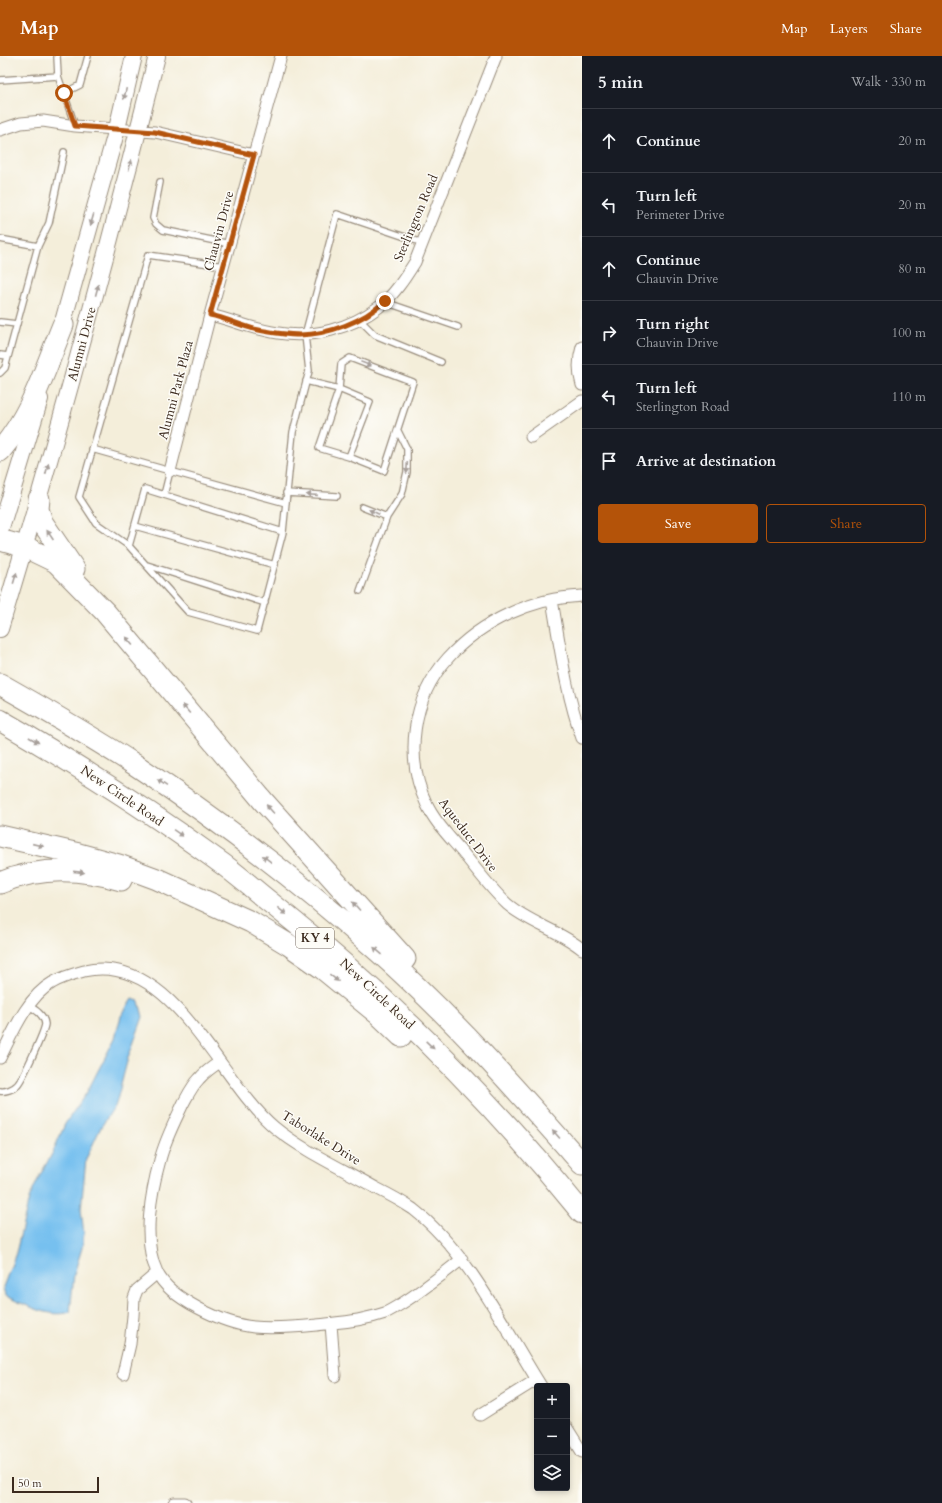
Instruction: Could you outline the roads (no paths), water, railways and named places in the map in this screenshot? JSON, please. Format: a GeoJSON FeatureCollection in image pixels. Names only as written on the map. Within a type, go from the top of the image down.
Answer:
{"type":"FeatureCollection","features":[{"type":"Feature","properties":{"kind":"highway"},"geometry":{"type":"LineString","coordinates":[[0,451],[12,437],[26,414],[63,325]]}},
{"type":"Feature","properties":{"kind":"highway"},"geometry":{"type":"LineString","coordinates":[[39,499],[39,515],[47,531],[105,612],[264,802],[480,1043],[511,1083]]}},
{"type":"Feature","properties":{"kind":"highway"},"geometry":{"type":"LineString","coordinates":[[0,540],[25,547],[56,562],[105,612]]}},
{"type":"Feature","properties":{"kind":"highway","name":"KY 4"},"geometry":{"type":"LineString","coordinates":[[0,684],[70,724],[143,770],[214,819],[285,872],[379,952],[409,980],[485,1055],[582,1164]]}},
{"type":"Feature","properties":{"kind":"highway","name":"New Circle Road"},"geometry":{"type":"LineString","coordinates":[[0,720],[101,780],[218,861],[341,960],[394,1009],[475,1090],[502,1119],[582,1213]]}},
{"type":"Feature","properties":{"kind":"highway"},"geometry":{"type":"LineString","coordinates":[[0,836],[119,865],[157,879],[251,922],[303,954],[377,1013],[399,1034],[480,1114],[582,1226]]}},
{"type":"Feature","properties":{"kind":"highway"},"geometry":{"type":"LineString","coordinates":[[0,883],[21,876],[58,871],[110,876],[173,897],[208,911],[303,954]]}},
{"type":"Feature","properties":{"kind":"main road","name":"Alumni Drive"},"geometry":{"type":"LineString","coordinates":[[0,531],[63,325],[117,129],[134,56]]}},
{"type":"Feature","properties":{"kind":"main road","name":"Alumni Drive"},"geometry":{"type":"LineString","coordinates":[[0,629],[39,499],[105,260],[157,56]]}},
{"type":"Feature","properties":{"kind":"street","name":"Chauvin Drive"},"geometry":{"type":"LineString","coordinates":[[210,315],[281,56]]}},
{"type":"Feature","properties":{"kind":"street","name":"Sterlington Road"},"geometry":{"type":"LineString","coordinates":[[210,315],[279,334],[305,335],[320,333],[339,327],[359,319],[379,307],[405,279],[423,243],[496,56]]}},
{"type":"Feature","properties":{"kind":"street"},"geometry":{"type":"LineString","coordinates":[[0,130],[21,123],[43,121],[75,126],[155,132],[254,155]]}},
{"type":"Feature","properties":{"kind":"street","name":"Alumni Park Plaza"},"geometry":{"type":"LineString","coordinates":[[170,471],[210,315]]}},
{"type":"Feature","properties":{"kind":"street"},"geometry":{"type":"LineString","coordinates":[[582,347],[579,372],[582,385]]}},
{"type":"Feature","properties":{"kind":"street"},"geometry":{"type":"LineString","coordinates":[[531,437],[582,401]]}},
{"type":"Feature","properties":{"kind":"street","name":"Aqueduct Drive"},"geometry":{"type":"LineString","coordinates":[[582,596],[552,600],[532,605],[508,614],[489,624],[455,650],[440,667],[429,684],[421,702],[416,723],[414,756],[416,772],[427,806],[436,820],[491,887],[507,904],[520,913],[568,939],[582,949]]}},
{"type":"Feature","properties":{"kind":"street"},"geometry":{"type":"LineString","coordinates":[[552,600],[567,685],[582,738]]}},
{"type":"Feature","properties":{"kind":"street","name":"Taborlake Drive"},"geometry":{"type":"LineString","coordinates":[[0,1058],[12,1033],[29,1006],[42,990],[51,983],[75,974],[98,969],[125,973],[159,991],[180,1012],[248,1100],[272,1126],[304,1148],[412,1209],[442,1237],[462,1259],[538,1383]]}},
{"type":"Feature","properties":{"kind":"street"},"geometry":{"type":"LineString","coordinates":[[220,1062],[206,1071],[192,1088],[168,1133],[162,1149],[152,1203],[148,1234],[152,1259],[157,1273],[162,1280],[183,1299],[196,1307],[230,1320],[252,1326],[275,1328],[350,1322],[387,1312],[414,1295],[462,1259]]}},
{"type":"Feature","properties":{"kind":"street"},"geometry":{"type":"LineString","coordinates":[[123,1374],[130,1344],[134,1298],[137,1290],[157,1273]]}},
{"type":"Feature","properties":{"kind":"street"},"geometry":{"type":"LineString","coordinates":[[331,1324],[336,1376]]}},
{"type":"Feature","properties":{"kind":"street"},"geometry":{"type":"LineString","coordinates":[[480,1415],[534,1385]]}},
{"type":"Feature","properties":{"kind":"street"},"geometry":{"type":"LineString","coordinates":[[570,1433],[582,1452]]}},
{"type":"Feature","properties":{"kind":"street"},"geometry":{"type":"LineString","coordinates":[[174,1503],[185,1503]]}},
{"type":"Feature","properties":{"kind":"lane"},"geometry":{"type":"LineString","coordinates":[[57,56],[58,76],[75,126]]}},
{"type":"Feature","properties":{"kind":"lane"},"geometry":{"type":"LineString","coordinates":[[64,93],[80,85],[88,56]]}},
{"type":"Feature","properties":{"kind":"lane"},"geometry":{"type":"LineString","coordinates":[[0,80],[58,76]]}},
{"type":"Feature","properties":{"kind":"lane"},"geometry":{"type":"LineString","coordinates":[[0,373],[4,368],[8,356],[38,246],[49,223],[64,152]]}},
{"type":"Feature","properties":{"kind":"lane"},"geometry":{"type":"LineString","coordinates":[[160,182],[153,218],[156,224],[163,230],[230,244]]}},
{"type":"Feature","properties":{"kind":"lane"},"geometry":{"type":"LineString","coordinates":[[224,266],[148,255],[79,497],[96,523],[129,546],[188,612],[257,631],[283,532],[293,432],[309,371],[305,335],[338,214],[423,243]]}},
{"type":"Feature","properties":{"kind":"lane"},"geometry":{"type":"LineString","coordinates":[[0,238],[38,246]]}},
{"type":"Feature","properties":{"kind":"lane"},"geometry":{"type":"LineString","coordinates":[[385,301],[458,327]]}},
{"type":"Feature","properties":{"kind":"lane"},"geometry":{"type":"LineString","coordinates":[[359,319],[375,336],[441,362]]}},
{"type":"Feature","properties":{"kind":"lane"},"geometry":{"type":"LineString","coordinates":[[0,322],[16,324]]}},
{"type":"Feature","properties":{"kind":"lane"},"geometry":{"type":"LineString","coordinates":[[0,355],[8,356]]}},
{"type":"Feature","properties":{"kind":"lane"},"geometry":{"type":"LineString","coordinates":[[350,358],[413,382],[384,471],[319,448],[339,389],[341,364],[350,358]]}},
{"type":"Feature","properties":{"kind":"lane"},"geometry":{"type":"LineString","coordinates":[[306,382],[339,389],[370,402],[349,458]]}},
{"type":"Feature","properties":{"kind":"lane"},"geometry":{"type":"LineString","coordinates":[[360,591],[386,517],[402,494],[407,472],[407,449],[398,431]]}},
{"type":"Feature","properties":{"kind":"lane"},"geometry":{"type":"LineString","coordinates":[[92,449],[286,503]]}},
{"type":"Feature","properties":{"kind":"lane"},"geometry":{"type":"LineString","coordinates":[[164,495],[170,471]]}},
{"type":"Feature","properties":{"kind":"lane"},"geometry":{"type":"LineString","coordinates":[[129,546],[146,489],[283,532]]}},
{"type":"Feature","properties":{"kind":"lane"},"geometry":{"type":"LineString","coordinates":[[286,493],[337,496]]}},
{"type":"Feature","properties":{"kind":"lane"},"geometry":{"type":"LineString","coordinates":[[362,507],[386,517]]}},
{"type":"Feature","properties":{"kind":"lane"},"geometry":{"type":"LineString","coordinates":[[135,526],[275,565]]}},
{"type":"Feature","properties":{"kind":"lane"},"geometry":{"type":"LineString","coordinates":[[146,565],[265,603]]}},
{"type":"Feature","properties":{"kind":"lane"},"geometry":{"type":"LineString","coordinates":[[0,1091],[4,1092],[17,1086],[42,1035],[45,1024],[39,1011],[29,1006]]}},
{"type":"Feature","properties":{"kind":"water"},"geometry":{"type":"Polygon","coordinates":[[[132,999],[139,1001],[143,1017],[128,1058],[116,1104],[101,1127],[86,1159],[81,1209],[84,1234],[82,1248],[74,1274],[70,1312],[54,1314],[38,1310],[5,1296],[3,1287],[16,1253],[29,1199],[52,1154],[65,1124],[87,1092],[115,1038],[121,1016],[132,999]]]}}]}
